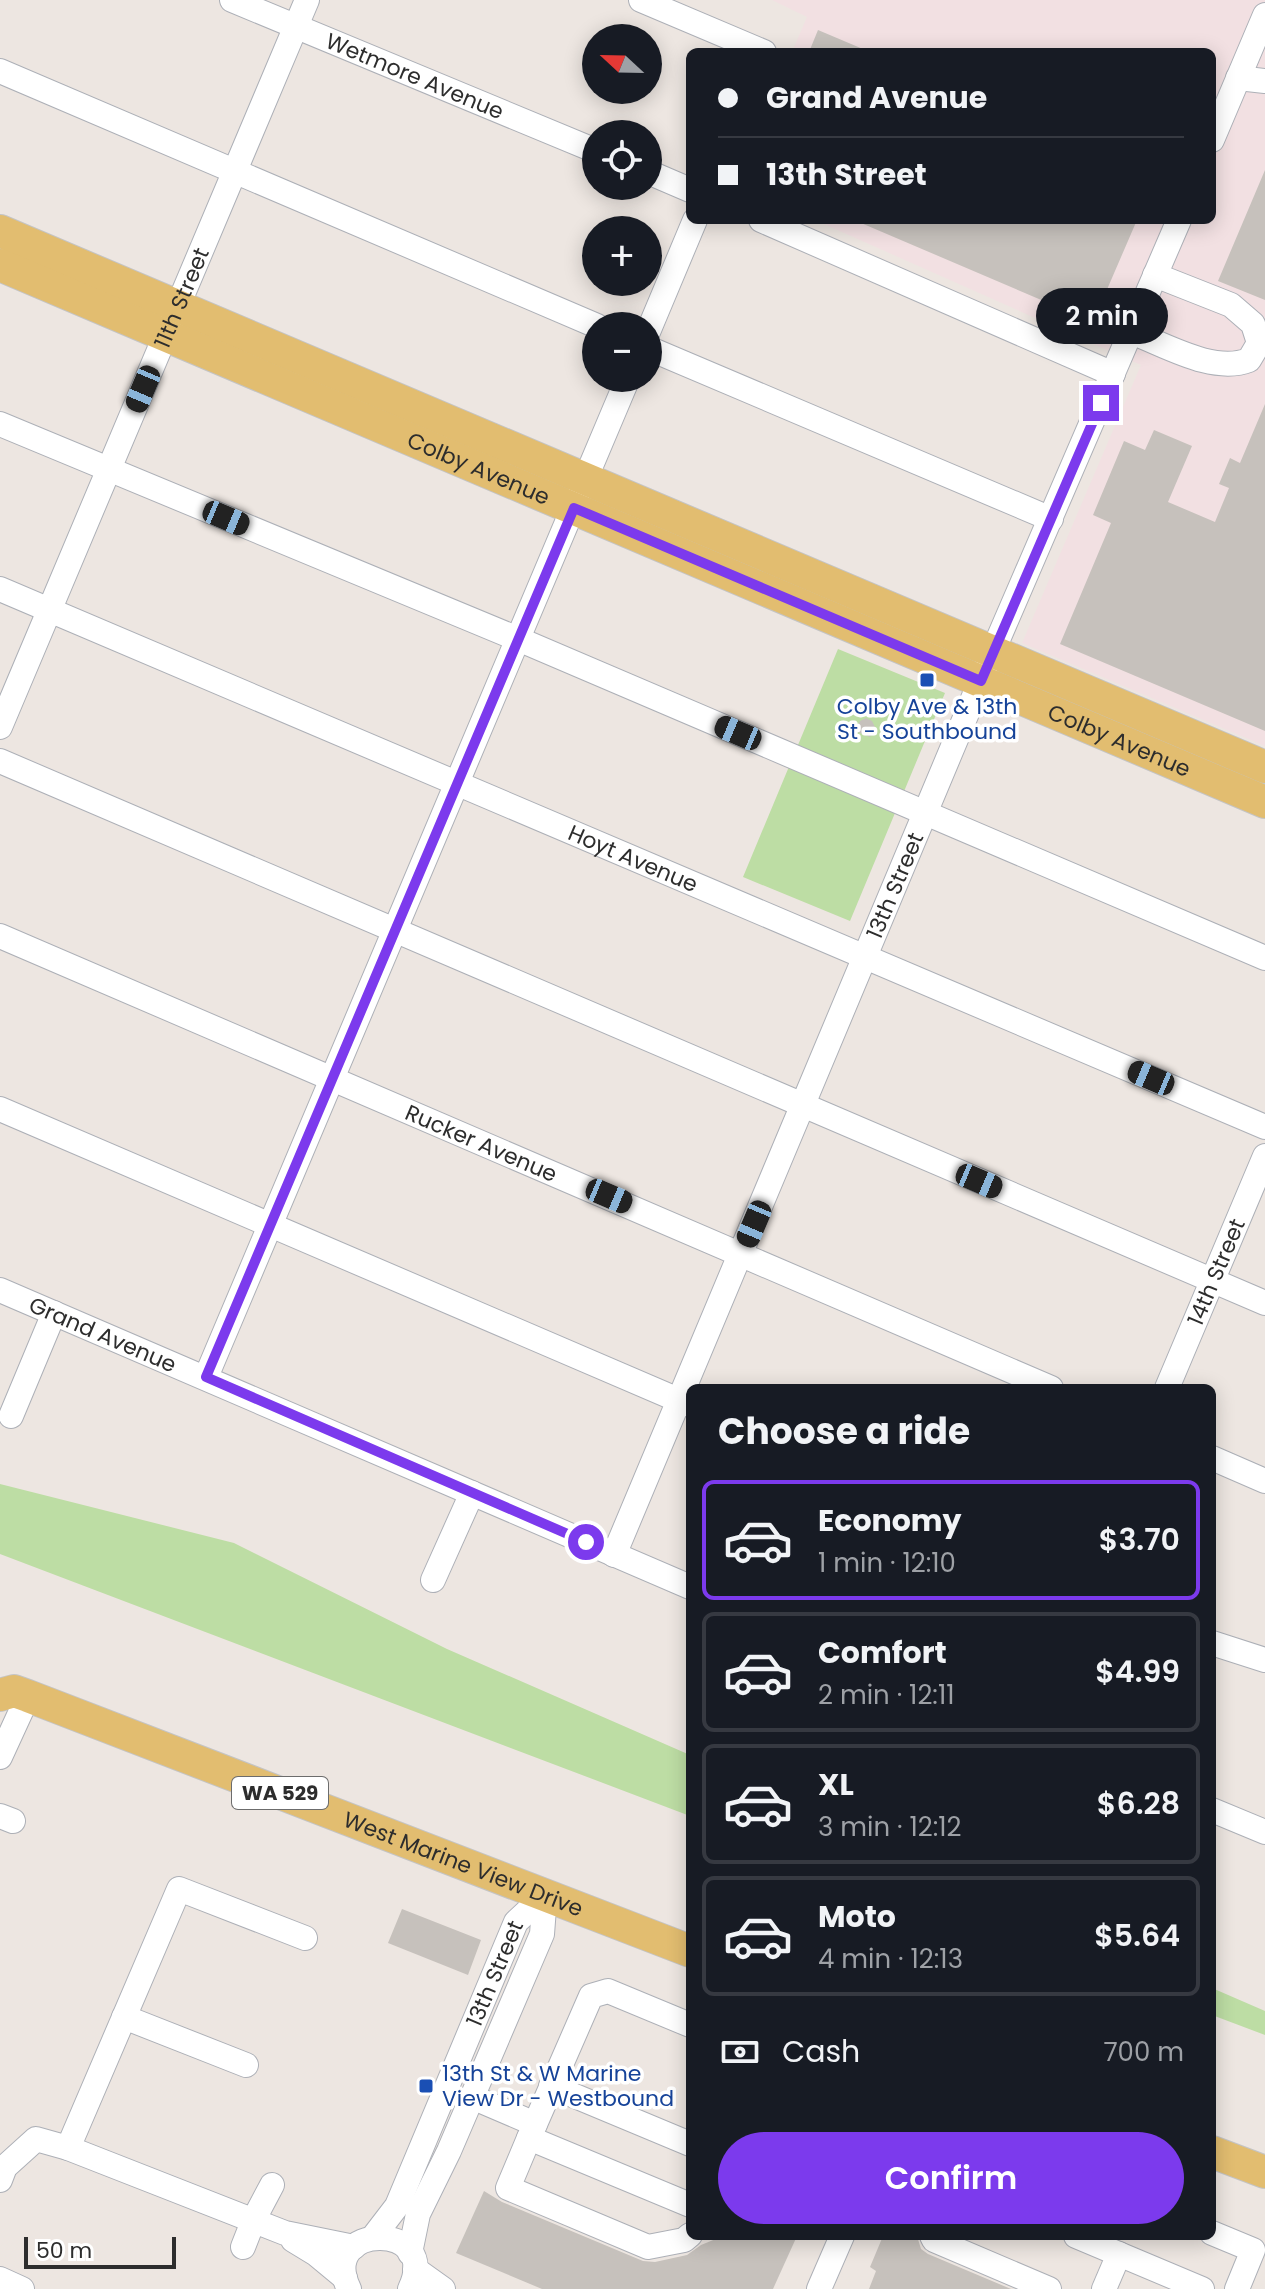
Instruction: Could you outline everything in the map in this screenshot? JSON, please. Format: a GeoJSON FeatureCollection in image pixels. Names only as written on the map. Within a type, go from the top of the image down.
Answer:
{"type":"FeatureCollection","features":[{"type":"Feature","properties":{"kind":"main road","name":"Colby Avenue"},"geometry":{"type":"LineString","coordinates":[[0,231],[172,321],[580,494],[981,681],[1265,802]]}},
{"type":"Feature","properties":{"kind":"main road","name":"Colby Avenue"},"geometry":{"type":"LineString","coordinates":[[0,265],[172,321]]}},
{"type":"Feature","properties":{"kind":"main road","name":"Colby Avenue"},"geometry":{"type":"LineString","coordinates":[[580,494],[993,651],[1265,767]]}},
{"type":"Feature","properties":{"kind":"main road","name":"West Marine View Drive"},"geometry":{"type":"LineString","coordinates":[[10,1688],[686,1949]]}},
{"type":"Feature","properties":{"kind":"main road"},"geometry":{"type":"LineString","coordinates":[[1216,2154],[1265,2172]]}},
{"type":"Feature","properties":{"kind":"street","name":"Wetmore Avenue"},"geometry":{"type":"LineString","coordinates":[[232,0],[582,145]]}},
{"type":"Feature","properties":{"kind":"street","name":"11th Street"},"geometry":{"type":"LineString","coordinates":[[0,727],[307,0]]}},
{"type":"Feature","properties":{"kind":"street"},"geometry":{"type":"LineString","coordinates":[[641,0],[755,48]]}},
{"type":"Feature","properties":{"kind":"street"},"geometry":{"type":"LineString","coordinates":[[1216,130],[1265,15]]}},
{"type":"Feature","properties":{"kind":"street"},"geometry":{"type":"LineString","coordinates":[[0,71],[582,320]]}},
{"type":"Feature","properties":{"kind":"street"},"geometry":{"type":"LineString","coordinates":[[1238,78],[1265,81]]}},
{"type":"Feature","properties":{"kind":"street"},"geometry":{"type":"LineString","coordinates":[[662,178],[686,188]]}},
{"type":"Feature","properties":{"kind":"street"},"geometry":{"type":"LineString","coordinates":[[656,312],[693,224]]}},
{"type":"Feature","properties":{"kind":"street"},"geometry":{"type":"LineString","coordinates":[[770,224],[1113,374]]}},
{"type":"Feature","properties":{"kind":"street","name":"13th Street"},"geometry":{"type":"LineString","coordinates":[[691,1384],[742,1253],[993,651],[1177,224]]}},
{"type":"Feature","properties":{"kind":"street"},"geometry":{"type":"LineString","coordinates":[[1131,332],[1208,362],[1238,364],[1249,360],[1259,343],[1253,324],[1231,305],[1155,275]]}},
{"type":"Feature","properties":{"kind":"street"},"geometry":{"type":"LineString","coordinates":[[662,354],[1051,519]]}},
{"type":"Feature","properties":{"kind":"street"},"geometry":{"type":"LineString","coordinates":[[206,1377],[622,392]]}},
{"type":"Feature","properties":{"kind":"street"},"geometry":{"type":"LineString","coordinates":[[0,424],[518,639],[1265,958]]}},
{"type":"Feature","properties":{"kind":"street","name":"Hoyt Avenue"},"geometry":{"type":"LineString","coordinates":[[0,589],[1265,1127]]}},
{"type":"Feature","properties":{"kind":"street"},"geometry":{"type":"LineString","coordinates":[[0,761],[1265,1303]]}},
{"type":"Feature","properties":{"kind":"street","name":"Rucker Avenue"},"geometry":{"type":"LineString","coordinates":[[0,936],[334,1077],[1042,1384]]}},
{"type":"Feature","properties":{"kind":"street"},"geometry":{"type":"LineString","coordinates":[[0,1109],[684,1402]]}},
{"type":"Feature","properties":{"kind":"street","name":"14th Street"},"geometry":{"type":"LineString","coordinates":[[1169,1384],[1265,1156]]}},
{"type":"Feature","properties":{"kind":"street","name":"Grand Avenue"},"geometry":{"type":"LineString","coordinates":[[0,1290],[686,1585]]}},
{"type":"Feature","properties":{"kind":"street"},"geometry":{"type":"LineString","coordinates":[[11,1416],[54,1313]]}},
{"type":"Feature","properties":{"kind":"street","name":"13th Street"},"geometry":{"type":"LineString","coordinates":[[614,1555],[684,1402]]}},
{"type":"Feature","properties":{"kind":"street"},"geometry":{"type":"LineString","coordinates":[[1216,1460],[1265,1481]]}},
{"type":"Feature","properties":{"kind":"street"},"geometry":{"type":"LineString","coordinates":[[433,1580],[472,1493]]}},
{"type":"Feature","properties":{"kind":"street"},"geometry":{"type":"LineString","coordinates":[[1216,1644],[1265,1660]]}},
{"type":"Feature","properties":{"kind":"street"},"geometry":{"type":"LineString","coordinates":[[0,1757],[10,1688]]}},
{"type":"Feature","properties":{"kind":"street"},"geometry":{"type":"LineString","coordinates":[[1216,1812],[1265,1832]]}},
{"type":"Feature","properties":{"kind":"street"},"geometry":{"type":"LineString","coordinates":[[68,2148],[179,1889],[305,1938]]}},
{"type":"Feature","properties":{"kind":"street","name":"13th Street"},"geometry":{"type":"LineString","coordinates":[[412,2271],[418,2214],[542,1934],[545,1895]]}},
{"type":"Feature","properties":{"kind":"street","name":"13th Street"},"geometry":{"type":"LineString","coordinates":[[364,2242],[397,2206],[516,1922],[545,1895]]}},
{"type":"Feature","properties":{"kind":"street"},"geometry":{"type":"LineString","coordinates":[[686,2023],[608,1991],[591,1996],[508,2188],[648,2247],[686,2238]]}},
{"type":"Feature","properties":{"kind":"street"},"geometry":{"type":"LineString","coordinates":[[124,2017],[246,2065]]}},
{"type":"Feature","properties":{"kind":"street"},"geometry":{"type":"LineString","coordinates":[[551,2086],[686,2142]]}},
{"type":"Feature","properties":{"kind":"street"},"geometry":{"type":"LineString","coordinates":[[472,2097],[532,2131],[686,2203]]}},
{"type":"Feature","properties":{"kind":"street"},"geometry":{"type":"LineString","coordinates":[[0,2180],[5,2167],[36,2139],[68,2148],[285,2233],[347,2283]]}},
{"type":"Feature","properties":{"kind":"street"},"geometry":{"type":"LineString","coordinates":[[243,2247],[272,2185]]}},
{"type":"Feature","properties":{"kind":"street"},"geometry":{"type":"LineString","coordinates":[[285,2233],[364,2242],[395,2239],[412,2271],[443,2289]]}},
{"type":"Feature","properties":{"kind":"street"},"geometry":{"type":"LineString","coordinates":[[1216,2235],[1253,2250],[1237,2289]]}},
{"type":"Feature","properties":{"kind":"street"},"geometry":{"type":"LineString","coordinates":[[819,2289],[840,2240]]}},
{"type":"Feature","properties":{"kind":"street"},"geometry":{"type":"LineString","coordinates":[[934,2240],[1049,2289]]}},
{"type":"Feature","properties":{"kind":"street"},"geometry":{"type":"LineString","coordinates":[[1086,2240],[1202,2289]]}},
{"type":"Feature","properties":{"kind":"street"},"geometry":{"type":"LineString","coordinates":[[347,2283],[348,2256],[364,2242]]}},
{"type":"Feature","properties":{"kind":"street"},"geometry":{"type":"LineString","coordinates":[[1104,2289],[1119,2254]]}},
{"type":"Feature","properties":{"kind":"street"},"geometry":{"type":"LineString","coordinates":[[0,2279],[22,2289]]}},
{"type":"Feature","properties":{"kind":"shaded area"},"geometry":{"type":"Polygon","coordinates":[[[772,0],[1265,0],[1265,746],[1022,643],[1141,365],[824,224],[1216,224],[1216,48],[794,48],[807,17],[772,0]]]}},
{"type":"Feature","properties":{"kind":"green space"},"geometry":{"type":"Polygon","coordinates":[[[838,649],[945,693],[850,921],[743,877],[838,649]]]}},
{"type":"Feature","properties":{"kind":"green space"},"geometry":{"type":"Polygon","coordinates":[[[0,1484],[234,1543],[447,1649],[686,1753],[686,1814],[0,1554],[0,1484]]]}},
{"type":"Feature","properties":{"kind":"green space"},"geometry":{"type":"Polygon","coordinates":[[[1216,1990],[1265,2011],[1265,2035],[1216,2017],[1216,1990]]]}},
{"type":"Feature","properties":{"kind":"building"},"geometry":{"type":"Polygon","coordinates":[[[818,30],[861,48],[811,48],[818,30]]]}},
{"type":"Feature","properties":{"kind":"building"},"geometry":{"type":"Polygon","coordinates":[[[1265,170],[1265,300],[1218,281],[1265,170]]]}},
{"type":"Feature","properties":{"kind":"building"},"geometry":{"type":"Polygon","coordinates":[[[863,224],[1135,224],[1093,322],[863,224]]]}},
{"type":"Feature","properties":{"kind":"building"},"geometry":{"type":"Polygon","coordinates":[[[1265,404],[1265,731],[1060,644],[1111,523],[1093,515],[1124,441],[1145,450],[1154,430],[1192,446],[1168,502],[1215,522],[1229,488],[1219,484],[1230,458],[1240,463],[1265,404]]]}},
{"type":"Feature","properties":{"kind":"building"},"geometry":{"type":"Polygon","coordinates":[[[866,718],[875,727],[870,737],[855,731],[860,721],[866,718]]]}},
{"type":"Feature","properties":{"kind":"building"},"geometry":{"type":"Polygon","coordinates":[[[402,1909],[481,1940],[468,1975],[388,1943],[402,1909]]]}},
{"type":"Feature","properties":{"kind":"building"},"geometry":{"type":"Polygon","coordinates":[[[484,2191],[502,2202],[643,2261],[655,2262],[687,2255],[713,2240],[795,2240],[773,2289],[542,2289],[456,2253],[484,2191]]]}},
{"type":"Feature","properties":{"kind":"building"},"geometry":{"type":"Polygon","coordinates":[[[881,2240],[918,2240],[921,2249],[928,2254],[1011,2289],[869,2289],[876,2271],[870,2267],[881,2240]]]}},
{"type":"Feature","properties":{"kind":"place","name":"Colby Ave & 13th St - Southbound"},"geometry":{"type":"Point","coordinates":[927,680]}},
{"type":"Feature","properties":{"kind":"place","name":"13th St & W Marine View Dr - Westbound"},"geometry":{"type":"Point","coordinates":[426,2086]}},
{"type":"Feature","properties":{"kind":"route"},"geometry":{"type":"LineString","coordinates":[[586,1542],[206,1377],[574,508],[981,681],[1101,403]]}}]}
